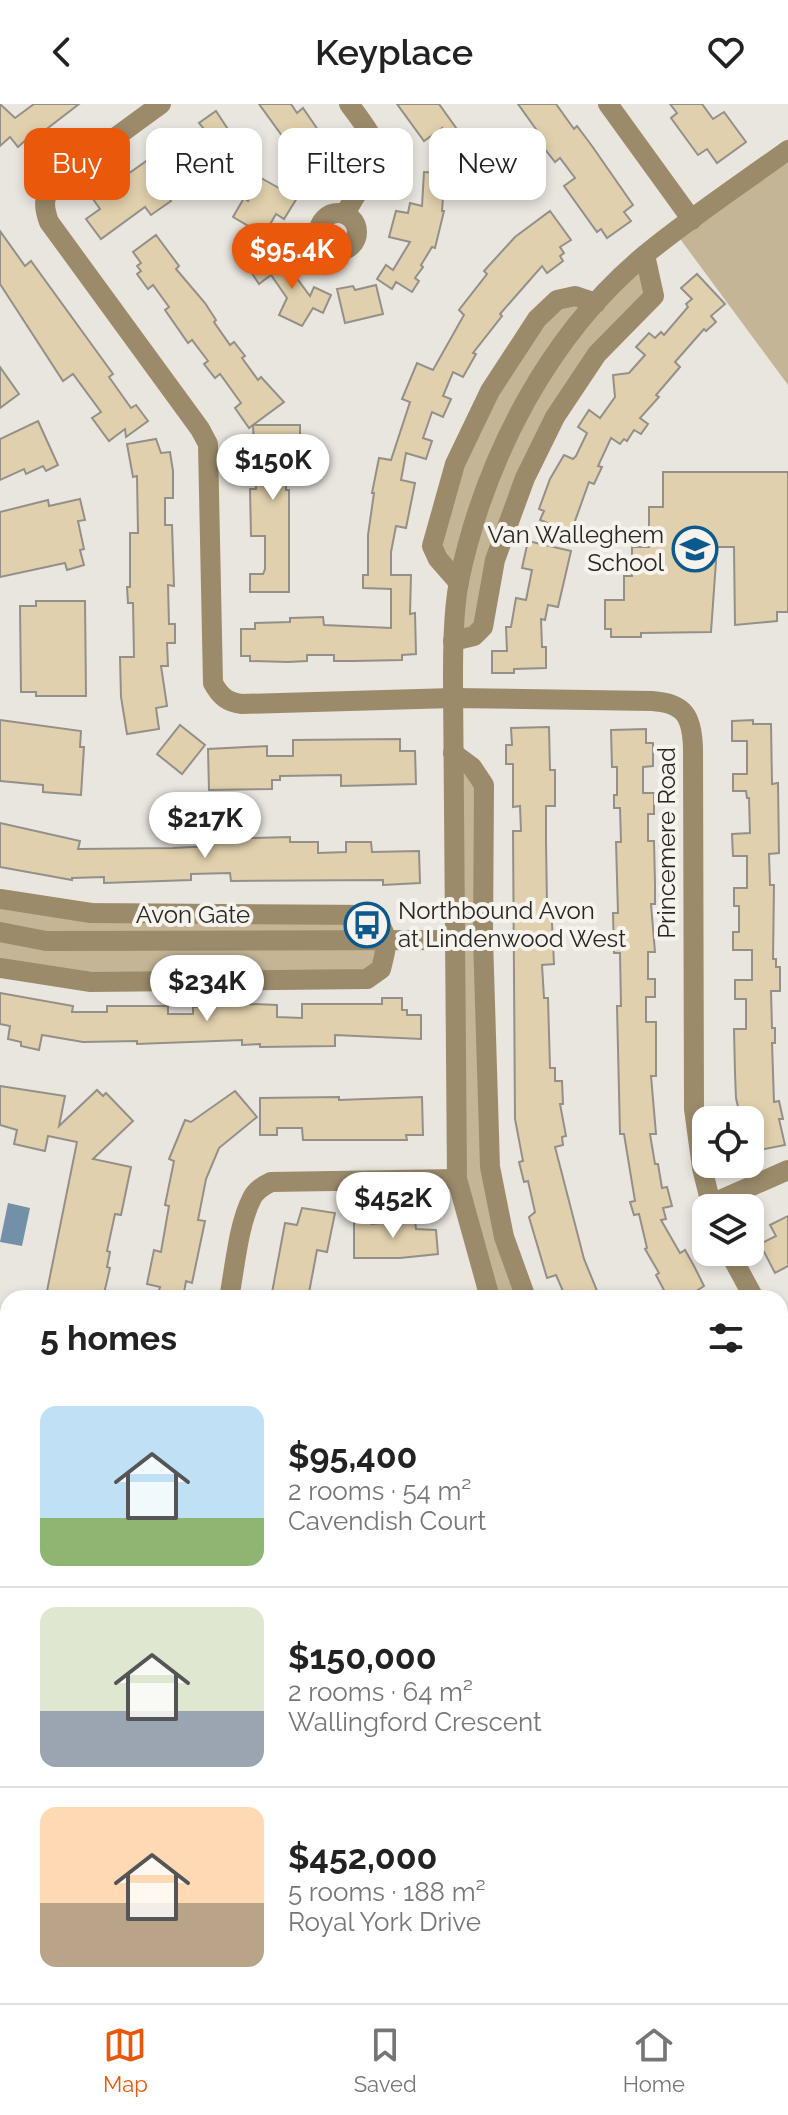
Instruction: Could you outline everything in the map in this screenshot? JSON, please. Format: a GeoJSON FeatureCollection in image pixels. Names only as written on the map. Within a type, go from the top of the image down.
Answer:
{"type":"FeatureCollection","features":[{"type":"Feature","properties":{"kind":"street"},"geometry":{"type":"LineString","coordinates":[[161,104],[57,180],[45,193],[44,208],[49,222],[208,444],[213,683],[220,696],[232,703],[242,704],[453,698]]}},
{"type":"Feature","properties":{"kind":"street"},"geometry":{"type":"LineString","coordinates":[[345,214],[379,159],[371,136],[349,104]]}},
{"type":"Feature","properties":{"kind":"street"},"geometry":{"type":"LineString","coordinates":[[608,104],[692,220]]}},
{"type":"Feature","properties":{"kind":"street"},"geometry":{"type":"LineString","coordinates":[[488,1290],[457,1179],[453,641],[459,583],[477,513],[510,429],[558,350],[596,303],[645,255],[788,150]]}},
{"type":"Feature","properties":{"kind":"street"},"geometry":{"type":"LineString","coordinates":[[453,641],[474,636],[483,627],[495,560],[525,478],[555,417],[597,354],[654,296],[645,255]]}},
{"type":"Feature","properties":{"kind":"street"},"geometry":{"type":"LineString","coordinates":[[459,583],[438,559],[432,546],[455,464],[490,391],[537,319],[557,300],[575,296],[596,303]]}},
{"type":"Feature","properties":{"kind":"street","name":"Princemere Road"},"geometry":{"type":"LineString","coordinates":[[453,698],[665,702],[681,709],[689,719],[693,748],[694,1109],[708,1194]]}},
{"type":"Feature","properties":{"kind":"street"},"geometry":{"type":"LineString","coordinates":[[453,753],[472,767],[484,785],[483,938],[490,1167],[504,1237],[523,1290]]}},
{"type":"Feature","properties":{"kind":"street","name":"Avon Gate"},"geometry":{"type":"LineString","coordinates":[[0,899],[91,913],[372,915],[381,924],[388,942]]}},
{"type":"Feature","properties":{"kind":"street","name":"Avon Gate"},"geometry":{"type":"LineString","coordinates":[[0,932],[46,941],[454,940]]}},
{"type":"Feature","properties":{"kind":"street"},"geometry":{"type":"LineString","coordinates":[[0,968],[91,982],[367,979],[381,969],[388,942]]}},
{"type":"Feature","properties":{"kind":"street"},"geometry":{"type":"LineString","coordinates":[[737,1194],[788,1170]]}},
{"type":"Feature","properties":{"kind":"street"},"geometry":{"type":"LineString","coordinates":[[231,1290],[252,1197],[271,1182],[457,1179]]}},
{"type":"Feature","properties":{"kind":"street"},"geometry":{"type":"LineString","coordinates":[[737,1266],[750,1290]]}},
{"type":"Feature","properties":{"kind":"shaded area"},"geometry":{"type":"Polygon","coordinates":[[[788,150],[788,385],[675,232],[788,150]]]}},
{"type":"Feature","properties":{"kind":"shaded area"},"geometry":{"type":"Polygon","coordinates":[[[645,255],[652,283],[597,354],[525,478],[483,627],[453,641],[459,583],[438,559],[455,464],[557,300],[596,302],[645,255]]]}},
{"type":"Feature","properties":{"kind":"shaded area"},"geometry":{"type":"Polygon","coordinates":[[[453,753],[484,785],[490,1167],[524,1290],[488,1290],[457,1179],[453,753]]]}},
{"type":"Feature","properties":{"kind":"shaded area"},"geometry":{"type":"Polygon","coordinates":[[[0,899],[372,915],[381,969],[91,982],[0,968],[0,899]]]}},
{"type":"Feature","properties":{"kind":"water"},"geometry":{"type":"Polygon","coordinates":[[[8,1203],[30,1208],[22,1246],[0,1242],[8,1203]]]}},
{"type":"Feature","properties":{"kind":"building"},"geometry":{"type":"Polygon","coordinates":[[[0,104],[15,118],[34,104],[79,104],[48,128],[24,128],[24,142],[18,147],[10,137],[0,146],[0,104]]]}},
{"type":"Feature","properties":{"kind":"building"},"geometry":{"type":"Polygon","coordinates":[[[259,104],[291,104],[297,113],[303,108],[317,128],[278,128],[259,104]]]}},
{"type":"Feature","properties":{"kind":"building"},"geometry":{"type":"Polygon","coordinates":[[[397,104],[439,104],[456,128],[429,128],[429,137],[424,141],[397,104]]]}},
{"type":"Feature","properties":{"kind":"building"},"geometry":{"type":"Polygon","coordinates":[[[518,104],[556,104],[574,129],[577,126],[633,205],[624,212],[631,221],[607,238],[601,229],[597,232],[564,186],[575,178],[560,158],[555,162],[546,150],[546,128],[535,128],[518,104]]]}},
{"type":"Feature","properties":{"kind":"building"},"geometry":{"type":"Polygon","coordinates":[[[670,104],[702,104],[713,119],[724,112],[746,142],[717,163],[707,149],[698,155],[671,118],[677,113],[670,104]]]}},
{"type":"Feature","properties":{"kind":"building"},"geometry":{"type":"Polygon","coordinates":[[[216,111],[227,128],[203,128],[199,123],[216,111]]]}},
{"type":"Feature","properties":{"kind":"building"},"geometry":{"type":"Polygon","coordinates":[[[146,161],[146,200],[171,201],[151,215],[145,207],[101,239],[86,219],[100,209],[94,200],[130,200],[130,173],[146,161]]]}},
{"type":"Feature","properties":{"kind":"building"},"geometry":{"type":"Polygon","coordinates":[[[424,172],[429,172],[429,200],[443,200],[444,211],[435,248],[432,247],[421,265],[423,267],[415,278],[419,281],[412,292],[396,282],[392,289],[377,279],[386,265],[393,270],[410,242],[389,237],[396,211],[408,213],[410,203],[422,206],[424,172]]]}},
{"type":"Feature","properties":{"kind":"building"},"geometry":{"type":"Polygon","coordinates":[[[262,179],[278,187],[278,200],[296,200],[284,219],[276,214],[246,266],[236,252],[262,234],[233,217],[243,200],[262,200],[262,179]]]}},
{"type":"Feature","properties":{"kind":"building"},"geometry":{"type":"Polygon","coordinates":[[[550,211],[571,240],[560,247],[564,253],[560,256],[563,261],[547,273],[542,266],[500,314],[502,316],[473,353],[476,354],[463,377],[453,372],[443,396],[451,399],[443,417],[432,412],[423,438],[432,441],[426,459],[406,453],[401,480],[415,483],[406,528],[396,526],[391,575],[411,575],[410,614],[415,613],[416,654],[402,655],[402,660],[353,661],[334,661],[334,655],[307,655],[307,661],[288,662],[250,661],[250,656],[241,656],[241,629],[255,629],[255,623],[323,617],[324,625],[391,628],[391,589],[363,588],[363,575],[368,575],[368,535],[379,458],[391,460],[410,402],[402,399],[417,363],[433,370],[464,315],[459,310],[487,274],[484,271],[515,237],[550,211]]]}},
{"type":"Feature","properties":{"kind":"building"},"geometry":{"type":"Polygon","coordinates":[[[0,231],[25,266],[31,261],[113,374],[109,377],[131,408],[136,405],[148,421],[126,437],[125,429],[109,441],[92,418],[101,412],[73,374],[63,381],[0,284],[0,231]]]}},
{"type":"Feature","properties":{"kind":"building"},"geometry":{"type":"Polygon","coordinates":[[[156,235],[179,266],[176,269],[205,303],[230,345],[234,342],[258,380],[261,377],[284,402],[249,428],[235,408],[241,403],[220,374],[215,378],[204,364],[208,361],[192,340],[188,343],[165,310],[169,307],[153,285],[148,289],[137,274],[141,271],[137,266],[141,263],[133,252],[156,235]]]}},
{"type":"Feature","properties":{"kind":"building"},"geometry":{"type":"Polygon","coordinates":[[[278,253],[310,296],[314,287],[331,295],[323,313],[313,308],[302,326],[279,315],[287,298],[271,275],[259,284],[251,272],[278,253]]]}},
{"type":"Feature","properties":{"kind":"building"},"geometry":{"type":"Polygon","coordinates":[[[697,274],[725,304],[711,316],[716,322],[706,331],[704,329],[675,362],[680,367],[640,418],[648,424],[641,434],[634,430],[627,441],[624,439],[620,444],[611,438],[598,466],[602,467],[594,484],[589,482],[571,532],[540,520],[544,511],[539,509],[550,479],[564,455],[573,459],[576,456],[587,433],[578,427],[589,410],[600,418],[615,397],[613,375],[629,373],[645,355],[636,347],[649,333],[655,338],[661,332],[664,335],[688,307],[686,304],[692,299],[681,288],[697,274]]]}},
{"type":"Feature","properties":{"kind":"building"},"geometry":{"type":"Polygon","coordinates":[[[376,285],[383,314],[345,323],[337,289],[353,286],[355,290],[376,285]]]}},
{"type":"Feature","properties":{"kind":"building"},"geometry":{"type":"Polygon","coordinates":[[[0,367],[19,394],[0,408],[0,367]]]}},
{"type":"Feature","properties":{"kind":"building"},"geometry":{"type":"Polygon","coordinates":[[[38,421],[58,465],[46,471],[43,466],[26,474],[24,469],[0,480],[0,439],[38,421]]]}},
{"type":"Feature","properties":{"kind":"building"},"geometry":{"type":"Polygon","coordinates":[[[253,425],[300,425],[300,463],[286,463],[289,592],[250,592],[250,574],[263,574],[265,569],[265,536],[251,536],[250,489],[256,489],[253,425]]]}},
{"type":"Feature","properties":{"kind":"building"},"geometry":{"type":"Polygon","coordinates":[[[156,439],[161,453],[170,452],[173,471],[173,498],[165,498],[165,525],[172,525],[174,586],[168,585],[169,624],[175,624],[175,643],[167,643],[168,666],[161,666],[167,706],[156,708],[159,729],[127,734],[121,697],[120,657],[134,657],[133,603],[128,603],[127,587],[130,587],[130,533],[138,533],[137,476],[133,477],[127,444],[156,439]]]}},
{"type":"Feature","properties":{"kind":"building"},"geometry":{"type":"Polygon","coordinates":[[[663,472],[788,472],[788,612],[777,612],[777,621],[735,625],[734,547],[717,547],[711,632],[641,633],[641,637],[611,637],[611,629],[605,629],[605,600],[624,600],[624,576],[632,576],[632,547],[649,547],[649,507],[663,507],[663,472]]]}},
{"type":"Feature","properties":{"kind":"building"},"geometry":{"type":"Polygon","coordinates":[[[80,499],[85,520],[78,521],[84,565],[67,570],[65,563],[0,577],[0,512],[48,500],[49,506],[80,499]]]}},
{"type":"Feature","properties":{"kind":"building"},"geometry":{"type":"Polygon","coordinates":[[[528,541],[571,551],[558,607],[548,605],[545,620],[541,619],[546,668],[492,673],[492,651],[507,651],[506,627],[511,627],[516,598],[526,600],[532,570],[522,568],[528,541]]]}},
{"type":"Feature","properties":{"kind":"building"},"geometry":{"type":"Polygon","coordinates":[[[36,601],[85,601],[86,696],[36,696],[36,692],[21,692],[20,606],[36,606],[36,601]]]}},
{"type":"Feature","properties":{"kind":"building"},"geometry":{"type":"Polygon","coordinates":[[[0,720],[81,731],[80,747],[84,747],[81,795],[43,792],[43,785],[0,781],[0,720]]]}},
{"type":"Feature","properties":{"kind":"building"},"geometry":{"type":"Polygon","coordinates":[[[753,720],[753,724],[771,724],[772,784],[778,783],[779,853],[769,854],[770,885],[774,885],[773,959],[776,959],[776,967],[780,967],[780,991],[771,991],[772,1028],[775,1028],[775,1043],[772,1043],[774,1102],[779,1101],[783,1119],[779,1119],[785,1145],[764,1149],[764,1106],[738,1106],[736,1098],[734,1029],[746,1029],[746,999],[735,999],[735,980],[752,980],[752,950],[733,950],[733,932],[739,932],[739,906],[734,906],[734,888],[747,888],[747,856],[733,856],[732,834],[750,833],[749,798],[746,791],[733,791],[733,774],[747,774],[747,741],[732,741],[732,721],[753,720]]]}},
{"type":"Feature","properties":{"kind":"building"},"geometry":{"type":"Polygon","coordinates":[[[180,725],[205,745],[182,774],[157,754],[180,725]]]}},
{"type":"Feature","properties":{"kind":"building"},"geometry":{"type":"Polygon","coordinates":[[[549,727],[550,770],[555,770],[555,806],[546,806],[547,904],[551,903],[554,964],[542,965],[544,998],[548,998],[550,1068],[555,1068],[555,1081],[562,1081],[563,1104],[560,1104],[566,1136],[562,1137],[563,1145],[555,1147],[584,1259],[597,1290],[563,1290],[556,1275],[547,1278],[529,1217],[535,1212],[528,1181],[524,1182],[519,1162],[523,1161],[515,1119],[513,831],[521,831],[520,806],[513,807],[513,764],[506,764],[506,745],[512,745],[511,728],[549,727]]]}},
{"type":"Feature","properties":{"kind":"building"},"geometry":{"type":"Polygon","coordinates":[[[646,729],[646,743],[653,743],[653,766],[643,767],[643,793],[654,793],[654,814],[648,814],[648,841],[654,841],[655,884],[655,904],[651,904],[655,952],[648,952],[648,979],[655,979],[655,997],[646,997],[646,1022],[656,1022],[656,1076],[651,1076],[656,1134],[650,1134],[662,1188],[667,1187],[672,1206],[663,1208],[666,1219],[661,1220],[680,1253],[685,1250],[694,1266],[704,1286],[698,1290],[664,1290],[656,1275],[659,1273],[645,1249],[639,1214],[634,1215],[630,1202],[635,1201],[624,1134],[620,1134],[617,1006],[621,1006],[620,953],[614,953],[613,913],[618,913],[616,842],[621,842],[620,808],[614,808],[617,767],[612,767],[611,730],[646,729]]]}},
{"type":"Feature","properties":{"kind":"building"},"geometry":{"type":"Polygon","coordinates":[[[400,739],[400,751],[415,751],[416,784],[341,786],[341,775],[280,776],[280,780],[272,780],[272,789],[209,790],[208,749],[267,746],[267,756],[293,756],[293,740],[400,739]]]}},
{"type":"Feature","properties":{"kind":"building"},"geometry":{"type":"Polygon","coordinates":[[[0,823],[80,841],[78,849],[212,846],[212,839],[290,837],[290,842],[318,842],[318,853],[346,852],[346,842],[371,842],[372,852],[419,851],[420,883],[383,885],[383,880],[231,881],[230,873],[191,874],[191,880],[104,883],[104,877],[72,880],[0,867],[0,823]]]}},
{"type":"Feature","properties":{"kind":"building"},"geometry":{"type":"Polygon","coordinates":[[[0,993],[73,1006],[72,1012],[107,1012],[107,1006],[168,1006],[168,1014],[193,1014],[193,1007],[252,1004],[277,1005],[277,1017],[302,1018],[302,1004],[382,1004],[382,998],[402,998],[402,1010],[407,1010],[407,1015],[421,1015],[421,1039],[335,1035],[335,1046],[260,1047],[260,1044],[242,1045],[242,1040],[137,1044],[137,1041],[83,1042],[42,1035],[39,1050],[8,1039],[10,1026],[0,1024],[0,993]]]}},
{"type":"Feature","properties":{"kind":"building"},"geometry":{"type":"Polygon","coordinates":[[[0,1086],[65,1096],[59,1126],[97,1090],[103,1096],[106,1093],[133,1121],[93,1159],[131,1167],[121,1215],[115,1214],[107,1251],[110,1252],[107,1267],[110,1268],[105,1290],[47,1290],[77,1142],[48,1136],[45,1151],[14,1144],[17,1130],[0,1125],[0,1086]]]}},
{"type":"Feature","properties":{"kind":"building"},"geometry":{"type":"Polygon","coordinates":[[[235,1091],[257,1117],[219,1148],[206,1179],[198,1220],[205,1221],[192,1283],[186,1281],[184,1290],[159,1290],[160,1287],[147,1284],[154,1250],[161,1252],[169,1206],[165,1205],[174,1161],[169,1159],[185,1120],[191,1122],[235,1091]]]}},
{"type":"Feature","properties":{"kind":"building"},"geometry":{"type":"Polygon","coordinates":[[[339,1097],[339,1100],[422,1097],[423,1135],[406,1135],[407,1140],[303,1140],[302,1128],[277,1128],[277,1135],[260,1135],[260,1098],[339,1097]]]}},
{"type":"Feature","properties":{"kind":"building"},"geometry":{"type":"Polygon","coordinates":[[[302,1208],[335,1213],[327,1252],[317,1250],[310,1290],[272,1290],[285,1223],[297,1225],[302,1208]]]}},
{"type":"Feature","properties":{"kind":"building"},"geometry":{"type":"Polygon","coordinates":[[[788,1216],[788,1266],[775,1273],[764,1252],[764,1242],[776,1236],[770,1225],[788,1216]]]}},
{"type":"Feature","properties":{"kind":"building"},"geometry":{"type":"Polygon","coordinates":[[[354,1219],[373,1219],[372,1224],[415,1220],[416,1229],[436,1230],[438,1254],[354,1258],[354,1219]]]}},
{"type":"Feature","properties":{"kind":"place","name":"Van Walleghem School"},"geometry":{"type":"Point","coordinates":[695,549]}},
{"type":"Feature","properties":{"kind":"place","name":"Northbound Avon at Lindenwood West"},"geometry":{"type":"Point","coordinates":[367,925]}}]}
